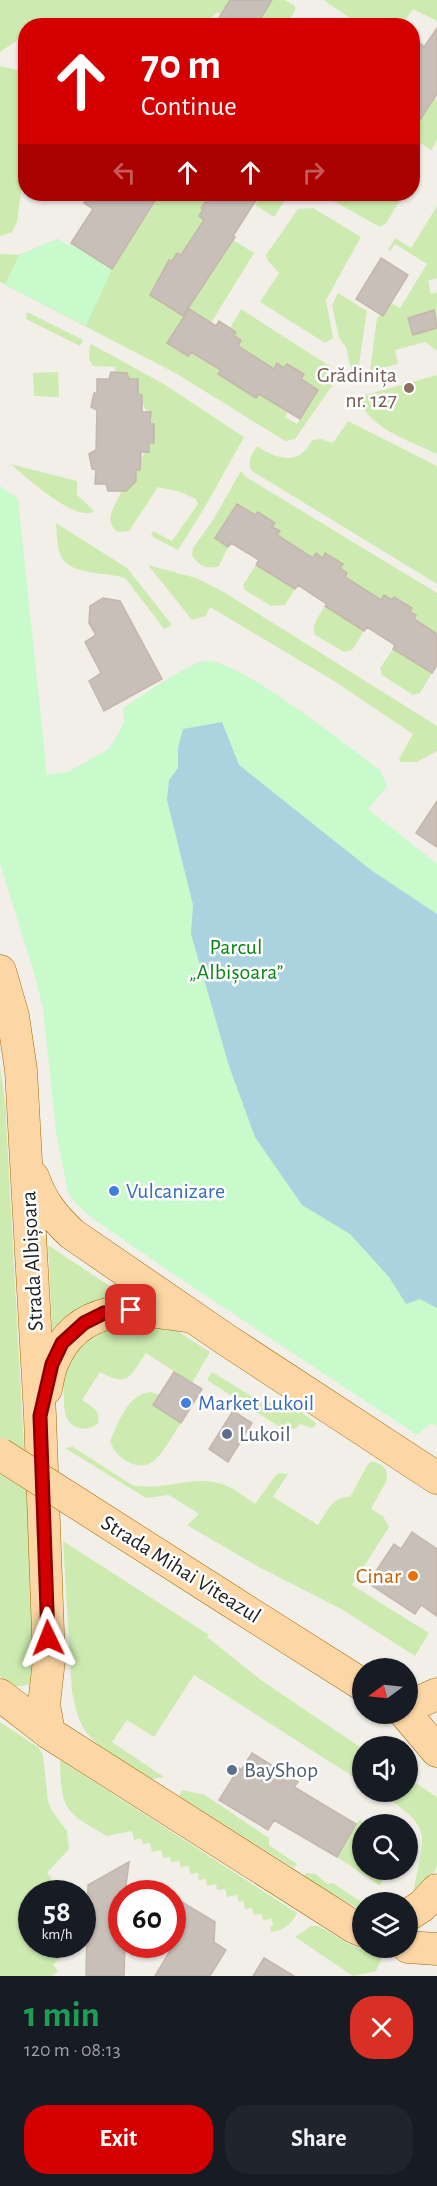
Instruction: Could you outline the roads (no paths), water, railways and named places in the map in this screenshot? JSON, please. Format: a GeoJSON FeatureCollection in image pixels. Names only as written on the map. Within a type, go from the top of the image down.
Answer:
{"type":"FeatureCollection","features":[{"type":"Feature","properties":{"kind":"main road","name":"Strada Albișoara"},"geometry":{"type":"LineString","coordinates":[[0,971],[13,1016],[21,1070],[27,1159],[49,1660],[44,1704],[49,1733]]}},
{"type":"Feature","properties":{"kind":"main road"},"geometry":{"type":"LineString","coordinates":[[27,1159],[38,1189],[52,1215],[72,1234],[437,1478]]}},
{"type":"Feature","properties":{"kind":"main road"},"geometry":{"type":"LineString","coordinates":[[40,1416],[52,1364],[62,1343],[84,1323],[104,1313],[131,1310],[194,1317]]}},
{"type":"Feature","properties":{"kind":"main road","name":"Strada Mihai Viteazul"},"geometry":{"type":"LineString","coordinates":[[0,1454],[352,1678]]}},
{"type":"Feature","properties":{"kind":"main road"},"geometry":{"type":"LineString","coordinates":[[49,1660],[70,1729],[85,1755]]}},
{"type":"Feature","properties":{"kind":"main road"},"geometry":{"type":"LineString","coordinates":[[418,1703],[437,1694]]}},
{"type":"Feature","properties":{"kind":"main road"},"geometry":{"type":"LineString","coordinates":[[5,1699],[49,1733],[352,1923]]}},
{"type":"Feature","properties":{"kind":"main road"},"geometry":{"type":"LineString","coordinates":[[418,1720],[437,1732]]}},
{"type":"Feature","properties":{"kind":"main road"},"geometry":{"type":"LineString","coordinates":[[415,1724],[437,1751]]}},
{"type":"Feature","properties":{"kind":"main road"},"geometry":{"type":"LineString","coordinates":[[418,1909],[437,1890]]}},
{"type":"Feature","properties":{"kind":"main road"},"geometry":{"type":"LineString","coordinates":[[418,1948],[437,1949]]}},
{"type":"Feature","properties":{"kind":"water"},"geometry":{"type":"Polygon","coordinates":[[[222,722],[239,765],[371,870],[437,914],[437,1308],[420,1299],[406,1304],[389,1277],[350,1234],[302,1205],[255,1137],[229,1066],[191,934],[193,905],[167,800],[169,780],[178,768],[178,748],[183,729],[222,722]]]}},
{"type":"Feature","properties":{"kind":"place","name":"Grădinița nr. 127"},"geometry":{"type":"Point","coordinates":[409,388]}},
{"type":"Feature","properties":{"kind":"place","name":"Vulcanizare"},"geometry":{"type":"Point","coordinates":[114,1191]}},
{"type":"Feature","properties":{"kind":"place","name":"Market Lukoil"},"geometry":{"type":"Point","coordinates":[186,1403]}},
{"type":"Feature","properties":{"kind":"place","name":"Lukoil"},"geometry":{"type":"Point","coordinates":[227,1434]}},
{"type":"Feature","properties":{"kind":"place","name":"Cinar"},"geometry":{"type":"Point","coordinates":[413,1576]}},
{"type":"Feature","properties":{"kind":"place","name":"BayShop"},"geometry":{"type":"Point","coordinates":[232,1770]}},
{"type":"Feature","properties":{"kind":"park label","name":"Parcul „Albișoara”"},"geometry":{"type":"Point","coordinates":[236,960]}}]}
